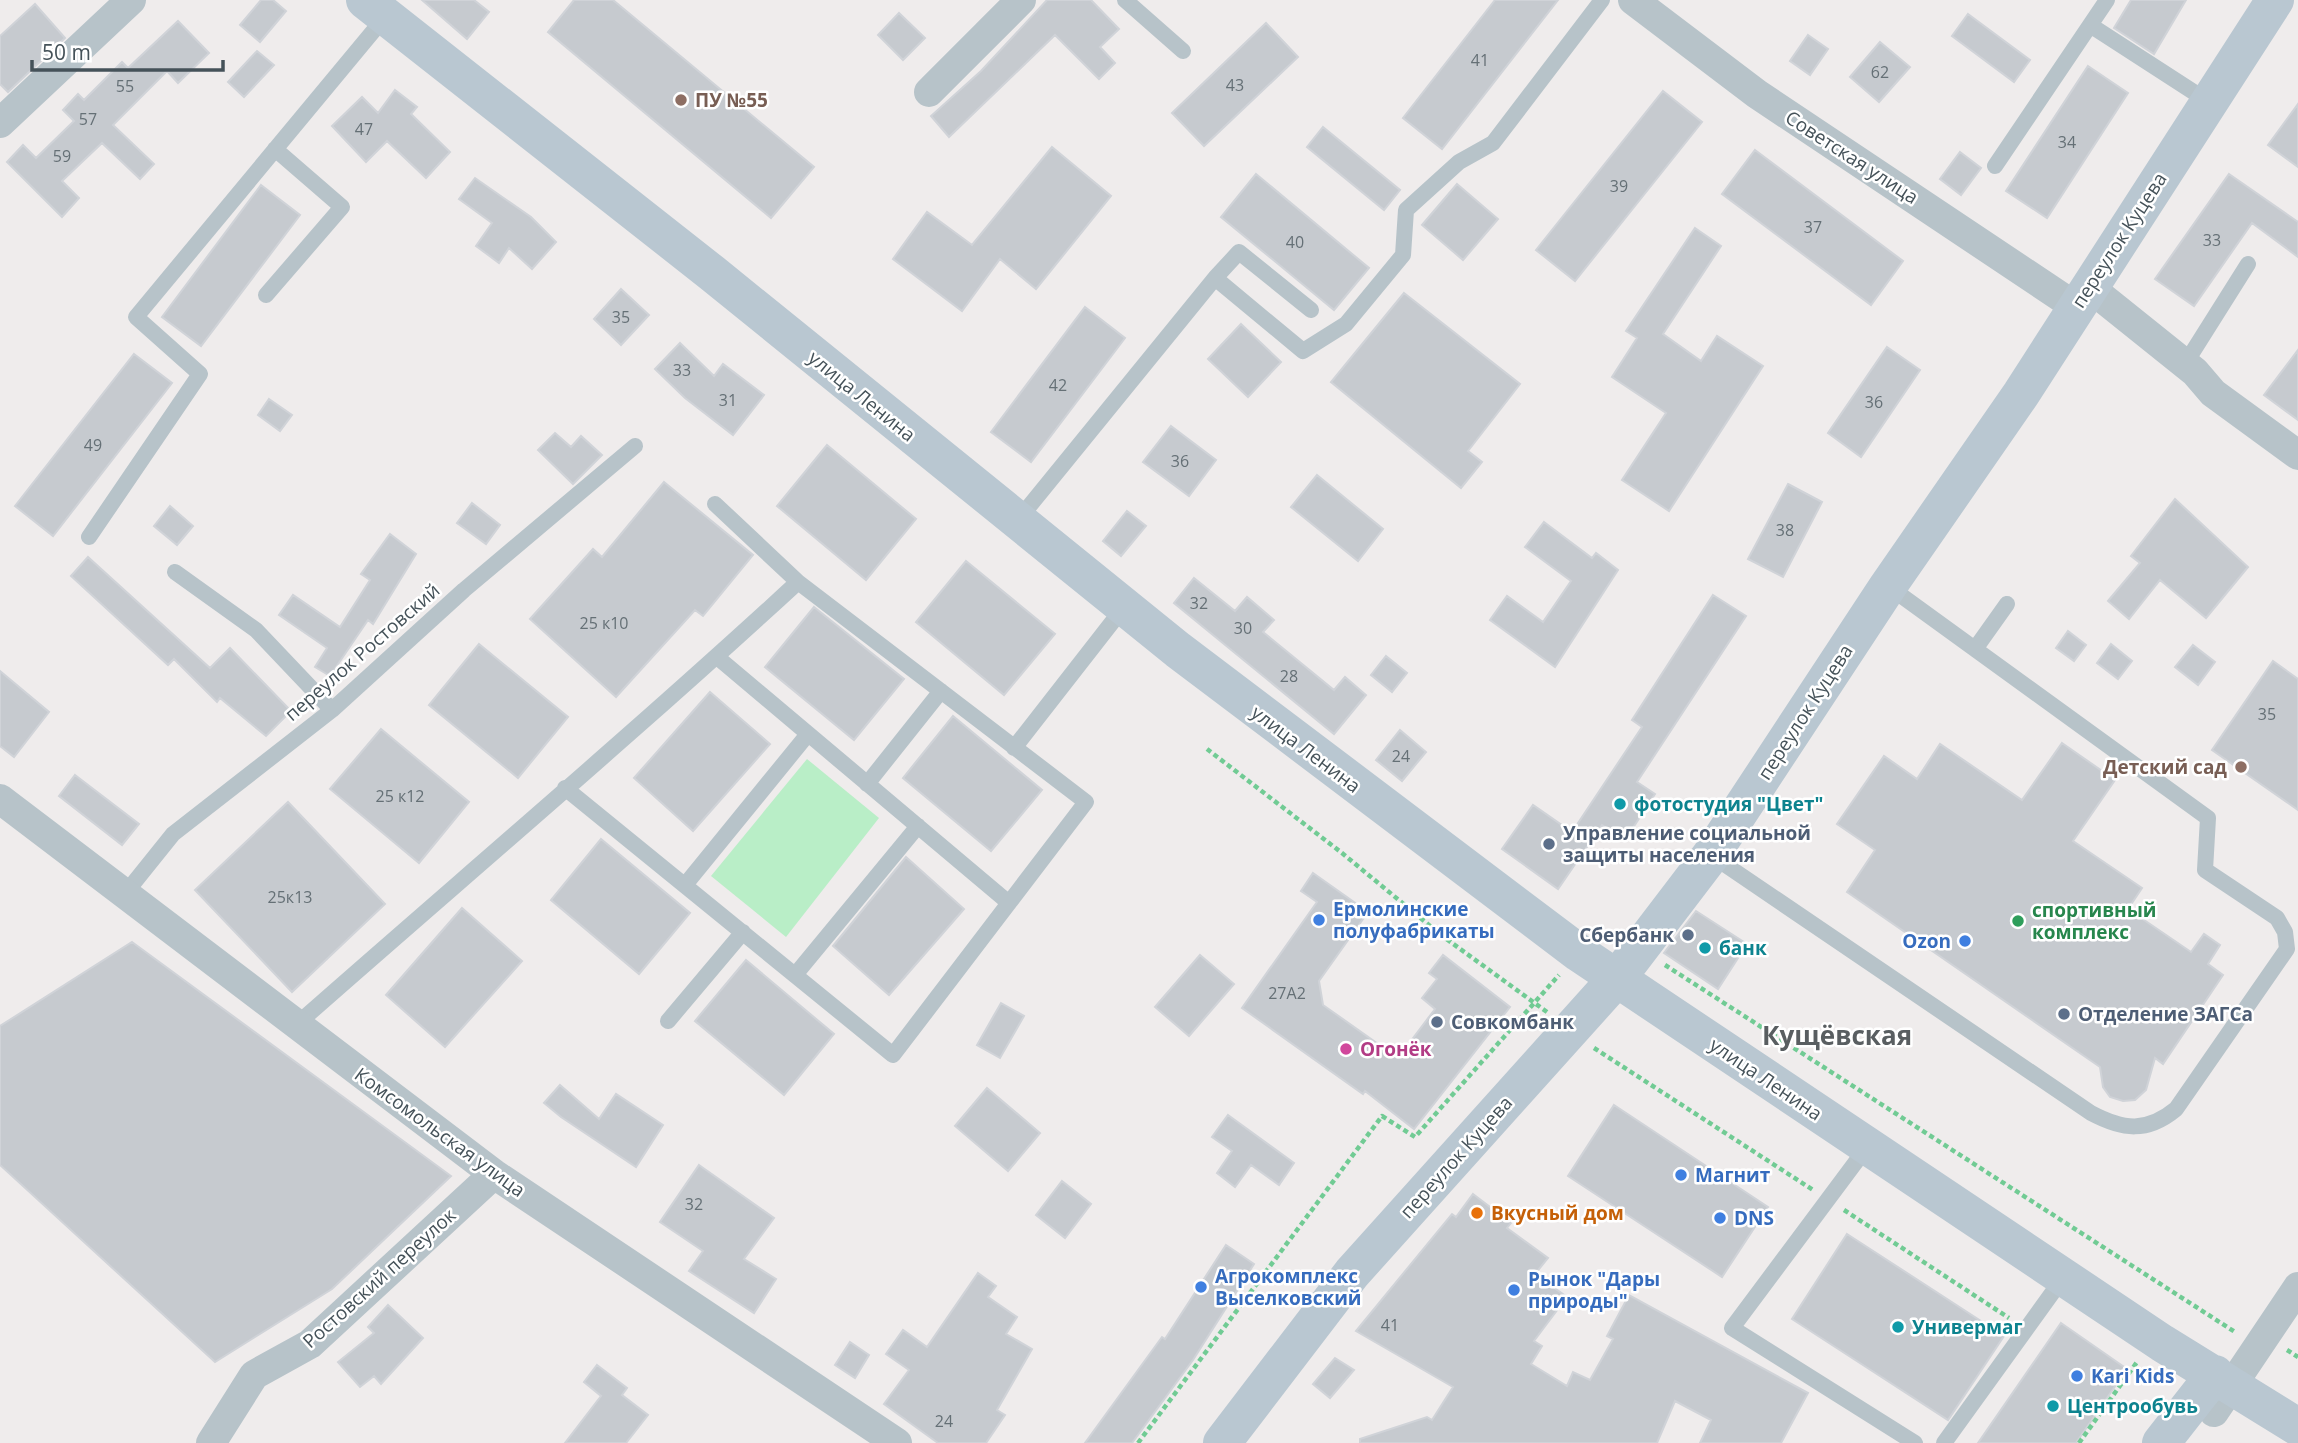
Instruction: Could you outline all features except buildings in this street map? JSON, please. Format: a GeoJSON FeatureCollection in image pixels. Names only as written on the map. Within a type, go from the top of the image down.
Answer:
{"type":"FeatureCollection","features":[{"type":"Feature","properties":{"kind":"street"},"geometry":{"type":"LineString","coordinates":[[0,123],[131,0]]}},
{"type":"Feature","properties":{"kind":"street"},"geometry":{"type":"LineString","coordinates":[[929,92],[1021,0]]}},
{"type":"Feature","properties":{"kind":"street","name":"Советская улица"},"geometry":{"type":"LineString","coordinates":[[1633,0],[1758,94],[2082,296],[2185,364],[2213,393],[2298,455]]}},
{"type":"Feature","properties":{"kind":"street","name":"переулок Куцева"},"geometry":{"type":"LineString","coordinates":[[1222,1443],[1352,1273],[1584,1033],[1618,977],[1711,855],[1888,586],[2021,394],[2275,0]]}},
{"type":"Feature","properties":{"kind":"street","name":"улица Ленина"},"geometry":{"type":"LineString","coordinates":[[375,8],[712,273],[1124,607],[1323,762],[1579,953],[2162,1343],[2221,1390],[2298,1427]]}},
{"type":"Feature","properties":{"kind":"street","name":"Комсомольская улица"},"geometry":{"type":"LineString","coordinates":[[0,799],[494,1174],[897,1443]]}},
{"type":"Feature","properties":{"kind":"street","name":"Ростовский переулок"},"geometry":{"type":"LineString","coordinates":[[211,1443],[254,1375],[310,1344],[494,1174]]}},
{"type":"Feature","properties":{"kind":"street"},"geometry":{"type":"LineString","coordinates":[[2161,1443],[2221,1390],[2259,1348],[2298,1287]]}},
{"type":"Feature","properties":{"kind":"lane"},"geometry":{"type":"LineString","coordinates":[[1125,0],[1183,51]]}},
{"type":"Feature","properties":{"kind":"lane"},"geometry":{"type":"LineString","coordinates":[[1215,278],[1303,351],[1346,324],[1403,255],[1406,209],[1459,162],[1493,143],[1602,0]]}},
{"type":"Feature","properties":{"kind":"lane"},"geometry":{"type":"LineString","coordinates":[[1996,166],[2107,0]]}},
{"type":"Feature","properties":{"kind":"lane"},"geometry":{"type":"LineString","coordinates":[[89,537],[200,374],[136,317],[275,149],[375,8]]}},
{"type":"Feature","properties":{"kind":"lane"},"geometry":{"type":"LineString","coordinates":[[2090,25],[2209,102]]}},
{"type":"Feature","properties":{"kind":"lane"},"geometry":{"type":"LineString","coordinates":[[266,295],[342,207],[275,149]]}},
{"type":"Feature","properties":{"kind":"lane"},"geometry":{"type":"LineString","coordinates":[[1016,522],[1239,252],[1311,310]]}},
{"type":"Feature","properties":{"kind":"lane"},"geometry":{"type":"LineString","coordinates":[[2185,364],[2248,264]]}},
{"type":"Feature","properties":{"kind":"lane","name":"переулок Ростовский"},"geometry":{"type":"LineString","coordinates":[[114,886],[173,834],[332,710],[464,590],[635,446]]}},
{"type":"Feature","properties":{"kind":"lane"},"geometry":{"type":"LineString","coordinates":[[565,788],[893,1055],[1086,802],[798,582],[715,504]]}},
{"type":"Feature","properties":{"kind":"lane"},"geometry":{"type":"LineString","coordinates":[[175,572],[256,630],[332,710]]}},
{"type":"Feature","properties":{"kind":"lane"},"geometry":{"type":"LineString","coordinates":[[296,1025],[717,657],[798,582]]}},
{"type":"Feature","properties":{"kind":"lane"},"geometry":{"type":"LineString","coordinates":[[1711,855],[2091,1113],[2113,1125],[2159,1123],[2176,1109],[2287,949],[2285,932],[2277,918],[2205,870],[2208,818],[1888,586]]}},
{"type":"Feature","properties":{"kind":"lane"},"geometry":{"type":"LineString","coordinates":[[1975,649],[2007,604]]}},
{"type":"Feature","properties":{"kind":"lane"},"geometry":{"type":"LineString","coordinates":[[1014,748],[1124,607]]}},
{"type":"Feature","properties":{"kind":"lane"},"geometry":{"type":"LineString","coordinates":[[717,657],[1009,903]]}},
{"type":"Feature","properties":{"kind":"lane"},"geometry":{"type":"LineString","coordinates":[[867,784],[941,691]]}},
{"type":"Feature","properties":{"kind":"lane"},"geometry":{"type":"LineString","coordinates":[[685,885],[808,734]]}},
{"type":"Feature","properties":{"kind":"lane"},"geometry":{"type":"LineString","coordinates":[[795,975],[918,827]]}},
{"type":"Feature","properties":{"kind":"lane"},"geometry":{"type":"LineString","coordinates":[[668,1021],[743,932]]}},
{"type":"Feature","properties":{"kind":"lane"},"geometry":{"type":"LineString","coordinates":[[1867,1147],[1732,1328],[1915,1443]]}},
{"type":"Feature","properties":{"kind":"lane"},"geometry":{"type":"LineString","coordinates":[[1944,1443],[2063,1278]]}},
{"type":"Feature","properties":{"kind":"path"},"geometry":{"type":"LineString","coordinates":[[1206,749],[1342,853],[1441,934],[1534,1002],[1584,1033],[1591,1045],[2026,1329]]}},
{"type":"Feature","properties":{"kind":"path"},"geometry":{"type":"LineString","coordinates":[[1642,948],[1980,1170],[2259,1348]]}},
{"type":"Feature","properties":{"kind":"path"},"geometry":{"type":"LineString","coordinates":[[1138,1443],[1382,1116],[1415,1137],[1579,953]]}},
{"type":"Feature","properties":{"kind":"path"},"geometry":{"type":"LineString","coordinates":[[2079,1443],[2137,1362]]}},
{"type":"Feature","properties":{"kind":"green space"},"geometry":{"type":"Polygon","coordinates":[[[807,759],[879,818],[786,937],[711,876],[807,759]]]}},
{"type":"Feature","properties":{"kind":"place","name":"ПУ №55"},"geometry":{"type":"Point","coordinates":[681,100]}},
{"type":"Feature","properties":{"kind":"place","name":"Детский сад"},"geometry":{"type":"Point","coordinates":[2241,767]}},
{"type":"Feature","properties":{"kind":"place","name":"фотостудия \"Цвет\""},"geometry":{"type":"Point","coordinates":[1620,804]}},
{"type":"Feature","properties":{"kind":"place","name":"Управление социальной защиты населения"},"geometry":{"type":"Point","coordinates":[1549,844]}},
{"type":"Feature","properties":{"kind":"place","name":"Ермолинские полуфабрикаты"},"geometry":{"type":"Point","coordinates":[1319,920]}},
{"type":"Feature","properties":{"kind":"place","name":"спортивный комплекс"},"geometry":{"type":"Point","coordinates":[2018,921]}},
{"type":"Feature","properties":{"kind":"place","name":"Сбербанк"},"geometry":{"type":"Point","coordinates":[1688,935]}},
{"type":"Feature","properties":{"kind":"place","name":"Ozon"},"geometry":{"type":"Point","coordinates":[1965,941]}},
{"type":"Feature","properties":{"kind":"place","name":"банк"},"geometry":{"type":"Point","coordinates":[1705,948]}},
{"type":"Feature","properties":{"kind":"place","name":"Отделение ЗАГСа"},"geometry":{"type":"Point","coordinates":[2064,1014]}},
{"type":"Feature","properties":{"kind":"place","name":"Совкомбанк"},"geometry":{"type":"Point","coordinates":[1437,1022]}},
{"type":"Feature","properties":{"kind":"place","name":"Огонёк"},"geometry":{"type":"Point","coordinates":[1346,1049]}},
{"type":"Feature","properties":{"kind":"place","name":"Магнит"},"geometry":{"type":"Point","coordinates":[1681,1175]}},
{"type":"Feature","properties":{"kind":"place","name":"Вкусный дом"},"geometry":{"type":"Point","coordinates":[1477,1213]}},
{"type":"Feature","properties":{"kind":"place","name":"DNS"},"geometry":{"type":"Point","coordinates":[1720,1218]}},
{"type":"Feature","properties":{"kind":"place","name":"Агрокомплекс Выселковский"},"geometry":{"type":"Point","coordinates":[1201,1287]}},
{"type":"Feature","properties":{"kind":"place","name":"Рынок \"Дары природы\""},"geometry":{"type":"Point","coordinates":[1514,1290]}},
{"type":"Feature","properties":{"kind":"place","name":"Универмаг"},"geometry":{"type":"Point","coordinates":[1898,1327]}},
{"type":"Feature","properties":{"kind":"place","name":"Kari Kids"},"geometry":{"type":"Point","coordinates":[2077,1376]}},
{"type":"Feature","properties":{"kind":"place","name":"Центрообувь"},"geometry":{"type":"Point","coordinates":[2053,1406]}},
{"type":"Feature","properties":{"kind":"district","name":"Кущёвская"},"geometry":{"type":"Point","coordinates":[1837,1035]}}]}
